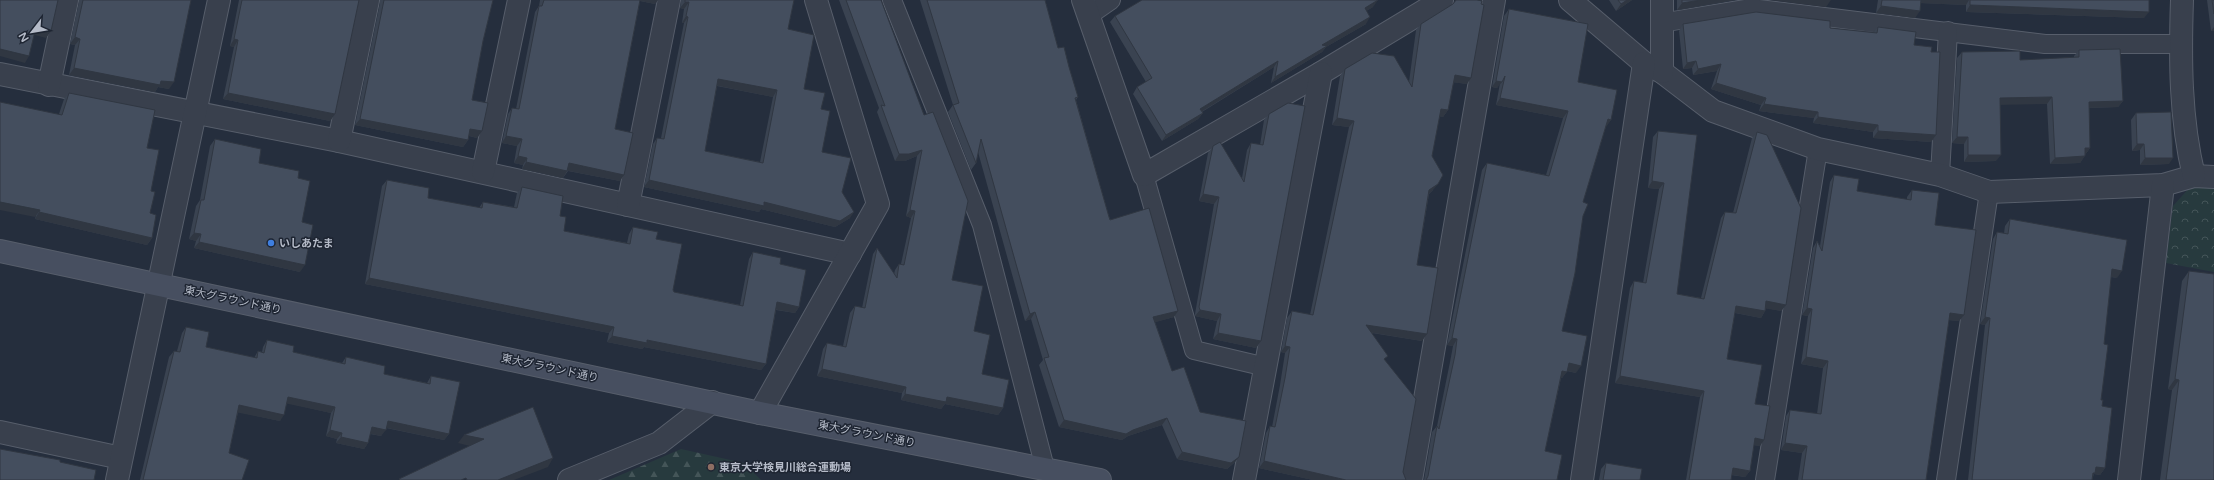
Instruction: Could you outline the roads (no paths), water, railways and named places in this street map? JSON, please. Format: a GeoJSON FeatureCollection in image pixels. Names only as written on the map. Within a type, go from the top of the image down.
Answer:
{"type":"FeatureCollection","features":[{"type":"Feature","properties":{"kind":"street"},"geometry":{"type":"LineString","coordinates":[[49,85],[67,0]]}},
{"type":"Feature","properties":{"kind":"street"},"geometry":{"type":"LineString","coordinates":[[117,480],[219,0]]}},
{"type":"Feature","properties":{"kind":"street"},"geometry":{"type":"LineString","coordinates":[[339,140],[368,0]]}},
{"type":"Feature","properties":{"kind":"street"},"geometry":{"type":"LineString","coordinates":[[483,172],[519,0]]}},
{"type":"Feature","properties":{"kind":"street"},"geometry":{"type":"LineString","coordinates":[[628,205],[670,0]]}},
{"type":"Feature","properties":{"kind":"street"},"geometry":{"type":"LineString","coordinates":[[760,413],[878,204],[816,0]]}},
{"type":"Feature","properties":{"kind":"street"},"geometry":{"type":"LineString","coordinates":[[1085,8],[1144,175],[1321,73],[1442,0]]}},
{"type":"Feature","properties":{"kind":"street"},"geometry":{"type":"LineString","coordinates":[[1411,480],[1494,0]]}},
{"type":"Feature","properties":{"kind":"street"},"geometry":{"type":"LineString","coordinates":[[1570,0],[1653,68],[1714,111],[1818,149],[1940,175],[1989,192],[2163,185],[2204,176],[2186,144],[2181,44],[2182,0]]}},
{"type":"Feature","properties":{"kind":"street"},"geometry":{"type":"LineString","coordinates":[[1582,480],[1661,23],[1662,0]]}},
{"type":"Feature","properties":{"kind":"street"},"geometry":{"type":"LineString","coordinates":[[1244,480],[1321,73]]}},
{"type":"Feature","properties":{"kind":"street"},"geometry":{"type":"LineString","coordinates":[[0,74],[195,114],[339,140],[850,254]]}},
{"type":"Feature","properties":{"kind":"street"},"geometry":{"type":"LineString","coordinates":[[2129,480],[2163,185]]}},
{"type":"Feature","properties":{"kind":"street","name":"東大グラウンド通り"},"geometry":{"type":"LineString","coordinates":[[0,251],[760,413],[1100,480]]}},
{"type":"Feature","properties":{"kind":"street"},"geometry":{"type":"LineString","coordinates":[[569,480],[659,444],[712,402]]}},
{"type":"Feature","properties":{"kind":"street"},"geometry":{"type":"LineString","coordinates":[[0,432],[121,458]]}},
{"type":"Feature","properties":{"kind":"lane"},"geometry":{"type":"LineString","coordinates":[[892,0],[982,225],[1045,468]]}},
{"type":"Feature","properties":{"kind":"lane"},"geometry":{"type":"LineString","coordinates":[[1085,8],[1111,0]]}},
{"type":"Feature","properties":{"kind":"lane"},"geometry":{"type":"LineString","coordinates":[[1661,23],[1751,8],[2045,44],[2181,44]]}},
{"type":"Feature","properties":{"kind":"lane"},"geometry":{"type":"LineString","coordinates":[[1940,175],[1948,31]]}},
{"type":"Feature","properties":{"kind":"lane"},"geometry":{"type":"LineString","coordinates":[[1765,480],[1818,149]]}},
{"type":"Feature","properties":{"kind":"lane"},"geometry":{"type":"LineString","coordinates":[[1144,175],[1194,350],[1266,368]]}},
{"type":"Feature","properties":{"kind":"lane"},"geometry":{"type":"LineString","coordinates":[[1946,480],[1989,192]]}},
{"type":"Feature","properties":{"kind":"place","name":"いしあたま"},"geometry":{"type":"Point","coordinates":[271,243]}},
{"type":"Feature","properties":{"kind":"place","name":"東京大学検見川総合運動場"},"geometry":{"type":"Point","coordinates":[711,467]}}]}
